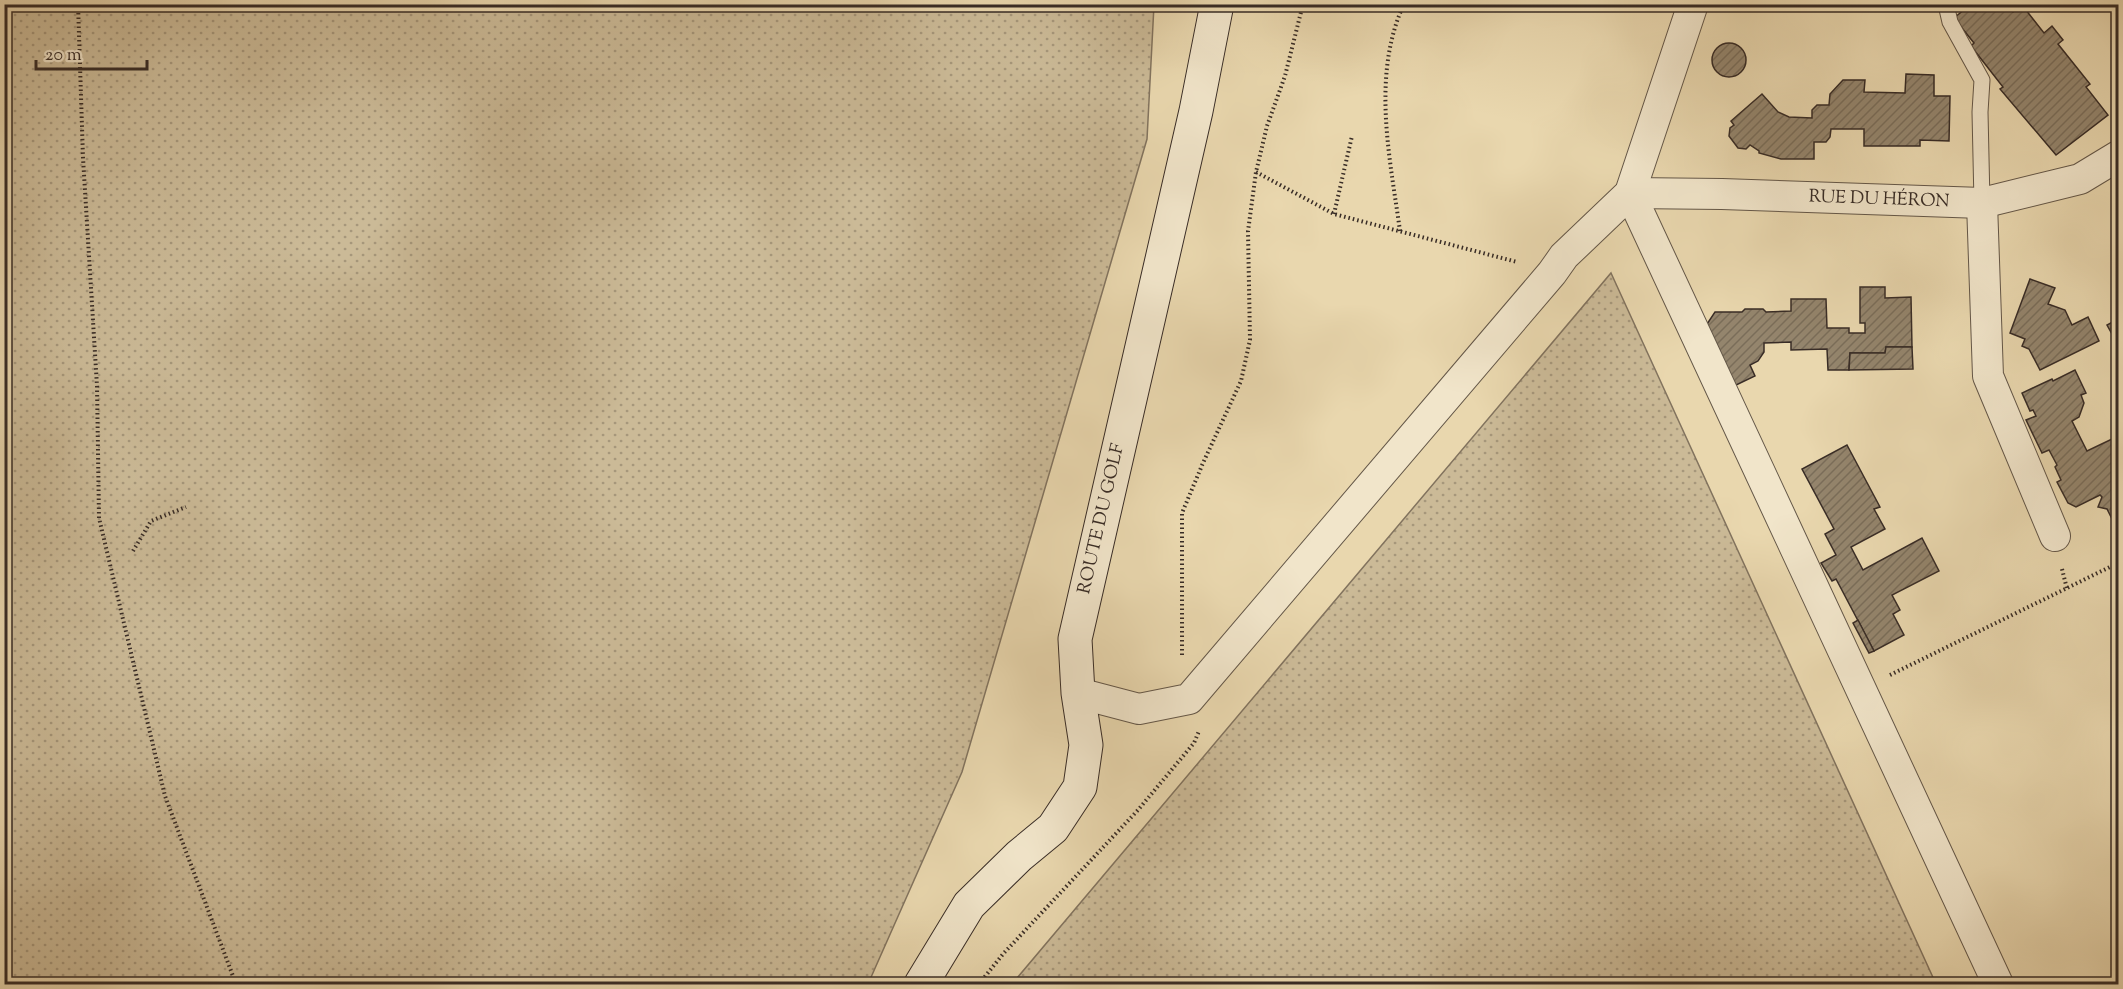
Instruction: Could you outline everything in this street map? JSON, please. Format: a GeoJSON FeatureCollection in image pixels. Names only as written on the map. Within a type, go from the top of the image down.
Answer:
{"type":"FeatureCollection","features":[{"type":"Feature","properties":{"kind":"street","name":"ROUTE DU GOLF"},"geometry":{"type":"LineString","coordinates":[[921,984],[969,905],[1012,862],[1053,828],[1080,787],[1086,745],[1078,693],[1075,639],[1196,111],[1217,4]]}},
{"type":"Feature","properties":{"kind":"street"},"geometry":{"type":"LineString","coordinates":[[1078,693],[1139,709],[1189,699],[1552,273],[1564,256],[1630,193],[1694,4]]}},
{"type":"Feature","properties":{"kind":"street","name":"RUE DU HÉRON"},"geometry":{"type":"LineString","coordinates":[[1630,193],[1982,203],[2080,179],[2118,156]]}},
{"type":"Feature","properties":{"kind":"street"},"geometry":{"type":"LineString","coordinates":[[1630,193],[1998,984]]}},
{"type":"Feature","properties":{"kind":"street"},"geometry":{"type":"LineString","coordinates":[[1982,203],[1988,376],[2055,536]]}},
{"type":"Feature","properties":{"kind":"lane"},"geometry":{"type":"LineString","coordinates":[[1952,4],[1947,9],[1950,22],[1982,80],[1980,112],[1982,203]]}},
{"type":"Feature","properties":{"kind":"path"},"geometry":{"type":"LineString","coordinates":[[78,4],[97,386],[99,518],[165,796],[236,984]]}},
{"type":"Feature","properties":{"kind":"path"},"geometry":{"type":"LineString","coordinates":[[979,984],[1003,954],[1138,810],[1194,743],[1199,731],[1181,678],[1182,513],[1241,381],[1250,340],[1248,231],[1256,172],[1267,126],[1285,76],[1302,4]]}},
{"type":"Feature","properties":{"kind":"path"},"geometry":{"type":"LineString","coordinates":[[1400,231],[1386,130],[1387,76],[1393,40],[1404,4]]}},
{"type":"Feature","properties":{"kind":"path"},"geometry":{"type":"LineString","coordinates":[[1334,214],[1352,136]]}},
{"type":"Feature","properties":{"kind":"path"},"geometry":{"type":"LineString","coordinates":[[1256,172],[1334,214],[1552,273]]}},
{"type":"Feature","properties":{"kind":"path"},"geometry":{"type":"LineString","coordinates":[[133,551],[151,521],[186,507]]}},
{"type":"Feature","properties":{"kind":"path"},"geometry":{"type":"LineString","coordinates":[[1860,690],[2118,563]]}},
{"type":"Feature","properties":{"kind":"shaded area"},"geometry":{"type":"Polygon","coordinates":[[[5,4],[1154,5],[1147,139],[962,772],[868,984],[5,984],[5,4]]]}},
{"type":"Feature","properties":{"kind":"shaded area"},"geometry":{"type":"Polygon","coordinates":[[[1611,273],[1936,984],[1012,984],[1611,273]]]}},
{"type":"Feature","properties":{"kind":"building"},"geometry":{"type":"Polygon","coordinates":[[[1971,4],[2008,4],[2013,12],[2022,5],[2044,33],[2052,26],[2063,40],[2058,44],[2090,84],[2086,87],[2108,115],[2056,155],[2000,89],[2003,87],[1971,46],[1974,43],[1954,18],[1971,4]]]}},
{"type":"Feature","properties":{"kind":"building"},"geometry":{"type":"Polygon","coordinates":[[[1729,43],[1741,48],[1746,60],[1741,72],[1729,77],[1717,72],[1712,60],[1717,48],[1729,43]]]}},
{"type":"Feature","properties":{"kind":"building"},"geometry":{"type":"Polygon","coordinates":[[[1906,74],[1934,75],[1934,96],[1950,96],[1949,141],[1920,140],[1920,146],[1864,146],[1864,129],[1831,129],[1830,137],[1826,142],[1814,142],[1814,159],[1781,159],[1759,153],[1750,145],[1746,149],[1738,148],[1729,136],[1730,128],[1734,125],[1731,121],[1762,94],[1778,112],[1789,117],[1812,118],[1812,110],[1817,105],[1829,105],[1830,94],[1843,80],[1865,80],[1864,92],[1905,93],[1906,74]]]}},
{"type":"Feature","properties":{"kind":"building"},"geometry":{"type":"Polygon","coordinates":[[[2030,279],[2055,288],[2048,304],[2065,310],[2072,325],[2088,317],[2099,341],[2040,370],[2029,349],[2022,346],[2025,339],[2010,333],[2030,279]]]}},
{"type":"Feature","properties":{"kind":"building"},"geometry":{"type":"Polygon","coordinates":[[[1860,287],[1885,287],[1885,298],[1911,297],[1912,347],[1886,347],[1885,353],[1850,353],[1849,370],[1828,370],[1827,349],[1791,350],[1791,342],[1764,343],[1764,352],[1758,361],[1750,365],[1755,376],[1732,387],[1705,327],[1715,312],[1742,312],[1745,309],[1763,309],[1766,312],[1791,311],[1791,299],[1826,299],[1827,328],[1849,328],[1849,333],[1865,333],[1865,323],[1860,323],[1860,287]]]}},
{"type":"Feature","properties":{"kind":"building"},"geometry":{"type":"Polygon","coordinates":[[[2118,319],[2118,331],[2112,334],[2107,325],[2118,319]]]}},
{"type":"Feature","properties":{"kind":"building"},"geometry":{"type":"Polygon","coordinates":[[[1886,347],[1912,347],[1913,369],[1849,370],[1850,353],[1885,353],[1886,347]]]}},
{"type":"Feature","properties":{"kind":"building"},"geometry":{"type":"Polygon","coordinates":[[[2075,370],[2086,393],[2081,395],[2084,403],[2079,417],[2072,421],[2087,451],[2112,439],[2118,452],[2118,523],[2113,521],[2107,509],[2098,507],[2102,497],[2100,495],[2076,507],[2068,503],[2057,482],[2061,480],[2055,467],[2057,465],[2049,450],[2042,453],[2026,420],[2036,416],[2033,410],[2030,411],[2022,393],[2075,370]]]}},
{"type":"Feature","properties":{"kind":"building"},"geometry":{"type":"Polygon","coordinates":[[[1847,445],[1880,507],[1874,509],[1885,529],[1851,547],[1863,570],[1922,538],[1939,571],[1892,595],[1900,610],[1893,614],[1904,635],[1874,651],[1836,579],[1832,581],[1821,563],[1836,555],[1825,534],[1834,529],[1802,469],[1847,445]]]}},
{"type":"Feature","properties":{"kind":"building"},"geometry":{"type":"Polygon","coordinates":[[[1858,620],[1874,651],[1869,653],[1853,623],[1858,620]]]}}]}
